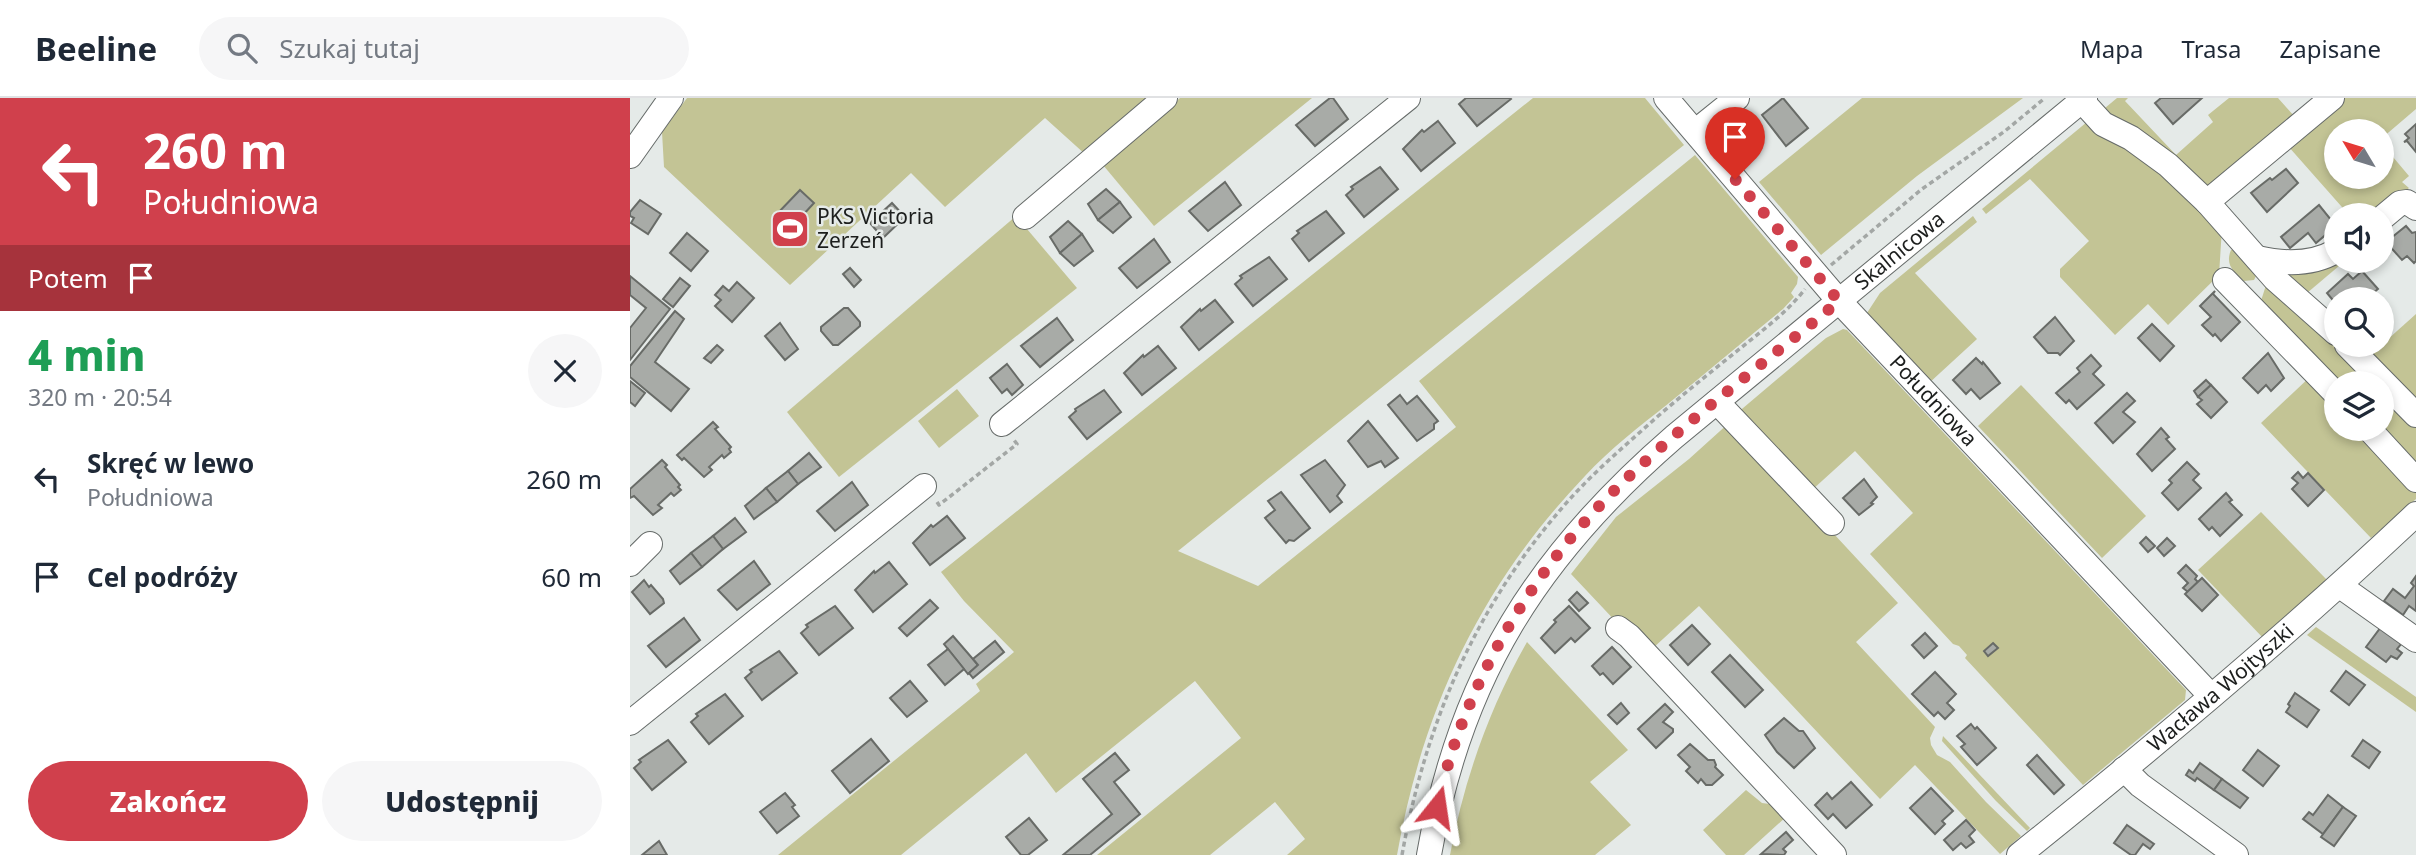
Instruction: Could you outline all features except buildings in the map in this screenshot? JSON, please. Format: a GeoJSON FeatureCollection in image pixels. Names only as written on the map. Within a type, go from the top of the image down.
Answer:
{"type":"FeatureCollection","features":[{"type":"Feature","properties":{"kind":"street"},"geometry":{"type":"LineString","coordinates":[[630,156],[671,98]]}},
{"type":"Feature","properties":{"kind":"street"},"geometry":{"type":"LineString","coordinates":[[1025,217],[1165,98]]}},
{"type":"Feature","properties":{"kind":"street"},"geometry":{"type":"LineString","coordinates":[[1002,424],[1408,98]]}},
{"type":"Feature","properties":{"kind":"street","name":"Południowa"},"geometry":{"type":"LineString","coordinates":[[1667,98],[1839,301],[2211,696]]}},
{"type":"Feature","properties":{"kind":"street"},"geometry":{"type":"LineString","coordinates":[[1696,131],[1737,98]]}},
{"type":"Feature","properties":{"kind":"street"},"geometry":{"type":"LineString","coordinates":[[2207,202],[2332,98]]}},
{"type":"Feature","properties":{"kind":"street"},"geometry":{"type":"LineString","coordinates":[[2084,99],[2103,124],[2131,138],[2168,165],[2207,202],[2261,262],[2324,322]]}},
{"type":"Feature","properties":{"kind":"street","name":"Skalnicowa"},"geometry":{"type":"LineString","coordinates":[[1429,855],[1439,797],[1463,722],[1489,664],[1522,607],[1558,554],[1634,471],[2084,99]]}},
{"type":"Feature","properties":{"kind":"street"},"geometry":{"type":"LineString","coordinates":[[2394,208],[2407,202],[2416,208]]}},
{"type":"Feature","properties":{"kind":"street"},"geometry":{"type":"LineString","coordinates":[[2261,262],[2308,261],[2324,255]]}},
{"type":"Feature","properties":{"kind":"street"},"geometry":{"type":"LineString","coordinates":[[2243,299],[2256,286],[2261,262]]}},
{"type":"Feature","properties":{"kind":"street"},"geometry":{"type":"LineString","coordinates":[[2225,280],[2324,382]]}},
{"type":"Feature","properties":{"kind":"street"},"geometry":{"type":"LineString","coordinates":[[2359,357],[2416,415]]}},
{"type":"Feature","properties":{"kind":"street"},"geometry":{"type":"LineString","coordinates":[[1717,402],[1832,523]]}},
{"type":"Feature","properties":{"kind":"street"},"geometry":{"type":"LineString","coordinates":[[2380,441],[2416,480]]}},
{"type":"Feature","properties":{"kind":"street"},"geometry":{"type":"LineString","coordinates":[[630,723],[923,486]]}},
{"type":"Feature","properties":{"kind":"street","name":"Wacława Wojtyszki"},"geometry":{"type":"LineString","coordinates":[[2019,855],[2340,586],[2416,514]]}},
{"type":"Feature","properties":{"kind":"street"},"geometry":{"type":"LineString","coordinates":[[630,564],[650,544]]}},
{"type":"Feature","properties":{"kind":"street"},"geometry":{"type":"LineString","coordinates":[[2340,586],[2416,640]]}},
{"type":"Feature","properties":{"kind":"street"},"geometry":{"type":"LineString","coordinates":[[1618,628],[1629,636],[1834,855]]}},
{"type":"Feature","properties":{"kind":"street"},"geometry":{"type":"LineString","coordinates":[[2124,769],[2140,785],[2236,855]]}},
{"type":"Feature","properties":{"kind":"path"},"geometry":{"type":"LineString","coordinates":[[1825,270],[1922,189],[2005,131],[2045,98]]}},
{"type":"Feature","properties":{"kind":"path"},"geometry":{"type":"LineString","coordinates":[[923,486],[939,505],[988,467],[1017,444],[1002,424]]}},
{"type":"Feature","properties":{"kind":"green space","name":"PKS Victoria Zerzeń"},"geometry":{"type":"Polygon","coordinates":[[[687,98],[1152,98],[1086,155],[1045,118],[945,207],[911,173],[790,285],[664,167],[662,132],[687,98]]]}},
{"type":"Feature","properties":{"kind":"green space"},"geometry":{"type":"Polygon","coordinates":[[[1180,98],[1312,98],[1154,226],[1103,165],[1180,98]]]}},
{"type":"Feature","properties":{"kind":"green space"},"geometry":{"type":"Polygon","coordinates":[[[1533,98],[1645,98],[1684,145],[1178,551],[1258,586],[1456,427],[1419,381],[1695,155],[1798,277],[1797,284],[1791,293],[1794,297],[1783,309],[1625,438],[1595,466],[1548,518],[1515,561],[1462,651],[1440,699],[1408,801],[1397,855],[1287,855],[1305,839],[1275,802],[1210,855],[1097,855],[1241,738],[1195,681],[1056,793],[1026,753],[901,855],[778,855],[980,691],[976,684],[1014,652],[964,601],[941,572],[1533,98]]]}},
{"type":"Feature","properties":{"kind":"green space"},"geometry":{"type":"Polygon","coordinates":[[[1862,98],[2023,98],[1917,176],[1821,255],[1759,182],[1862,98]]]}},
{"type":"Feature","properties":{"kind":"green space"},"geometry":{"type":"Polygon","coordinates":[[[2117,98],[2128,98],[2125,101],[2176,155],[2213,122],[2208,115],[2229,98],[2278,98],[2295,117],[2211,188],[2099,113],[2117,98]]]}},
{"type":"Feature","properties":{"kind":"green space"},"geometry":{"type":"Polygon","coordinates":[[[2345,98],[2416,98],[2416,109],[2394,128],[2394,119],[2324,119],[2324,187],[2288,146],[2345,98]]]}},
{"type":"Feature","properties":{"kind":"green space"},"geometry":{"type":"Polygon","coordinates":[[[2087,122],[2162,170],[2222,228],[2219,275],[2168,325],[2148,304],[2115,335],[2060,277],[2060,269],[2089,241],[2030,179],[1986,214],[1982,209],[2087,122]]]}},
{"type":"Feature","properties":{"kind":"green space"},"geometry":{"type":"Polygon","coordinates":[[[2394,158],[2409,176],[2402,182],[2409,188],[2391,203],[2338,203],[2326,189],[2394,189],[2394,158]]]}},
{"type":"Feature","properties":{"kind":"green space"},"geometry":{"type":"Polygon","coordinates":[[[1016,216],[1077,288],[839,477],[787,412],[1016,216]]]}},
{"type":"Feature","properties":{"kind":"green space"},"geometry":{"type":"Polygon","coordinates":[[[1973,216],[1977,222],[1915,273],[1977,339],[1928,384],[1865,316],[1880,293],[1973,216]]]}},
{"type":"Feature","properties":{"kind":"green space"},"geometry":{"type":"Polygon","coordinates":[[[2240,248],[2257,274],[2254,280],[2244,281],[2231,267],[2231,250],[2240,248]]]}},
{"type":"Feature","properties":{"kind":"green space"},"geometry":{"type":"Polygon","coordinates":[[[2324,261],[2324,273],[2331,273],[2307,293],[2288,283],[2282,267],[2324,261]]]}},
{"type":"Feature","properties":{"kind":"green space"},"geometry":{"type":"Polygon","coordinates":[[[2268,279],[2307,312],[2324,331],[2324,357],[2348,357],[2361,371],[2324,371],[2259,307],[2268,279]]]}},
{"type":"Feature","properties":{"kind":"green space"},"geometry":{"type":"Polygon","coordinates":[[[2416,314],[2416,406],[2394,384],[2394,371],[2382,371],[2368,357],[2394,357],[2394,334],[2416,314]]]}},
{"type":"Feature","properties":{"kind":"green space"},"geometry":{"type":"Polygon","coordinates":[[[1843,329],[1847,330],[2186,690],[2185,700],[2083,785],[1965,658],[1967,655],[1959,646],[1953,644],[1870,554],[1913,513],[1855,451],[1812,490],[1736,414],[1826,338],[1843,329]]]}},
{"type":"Feature","properties":{"kind":"green space"},"geometry":{"type":"Polygon","coordinates":[[[2312,375],[2324,388],[2324,441],[2375,441],[2416,487],[2416,499],[2371,538],[2261,423],[2312,375]]]}},
{"type":"Feature","properties":{"kind":"green space"},"geometry":{"type":"Polygon","coordinates":[[[2021,385],[2146,516],[2102,558],[1978,426],[2021,385]]]}},
{"type":"Feature","properties":{"kind":"green space"},"geometry":{"type":"Polygon","coordinates":[[[957,389],[979,416],[939,448],[918,421],[957,389]]]}},
{"type":"Feature","properties":{"kind":"green space"},"geometry":{"type":"Polygon","coordinates":[[[2394,404],[2416,425],[2416,471],[2392,441],[2394,441],[2394,404]]]}},
{"type":"Feature","properties":{"kind":"green space"},"geometry":{"type":"Polygon","coordinates":[[[1730,422],[1898,603],[1856,642],[1935,727],[1930,738],[1937,755],[1950,762],[2021,836],[2000,854],[1915,765],[1880,799],[1699,606],[1652,649],[1620,626],[1571,574],[1616,517],[1689,459],[1730,422]]]}},
{"type":"Feature","properties":{"kind":"green space"},"geometry":{"type":"Polygon","coordinates":[[[2261,512],[2327,580],[2265,640],[2198,570],[2261,512]]]}},
{"type":"Feature","properties":{"kind":"green space"},"geometry":{"type":"Polygon","coordinates":[[[2316,627],[2416,697],[2416,712],[2307,635],[2316,627]]]}},
{"type":"Feature","properties":{"kind":"green space"},"geometry":{"type":"Polygon","coordinates":[[[1527,642],[1628,750],[1590,782],[1631,825],[1595,855],[1450,855],[1479,746],[1513,667],[1527,642]]]}},
{"type":"Feature","properties":{"kind":"green space"},"geometry":{"type":"Polygon","coordinates":[[[1943,736],[2030,828],[2027,831],[1942,741],[1943,736]]]}},
{"type":"Feature","properties":{"kind":"green space"},"geometry":{"type":"Polygon","coordinates":[[[1746,790],[1762,803],[1777,805],[1787,816],[1744,855],[1726,855],[1703,830],[1746,790]]]}},
{"type":"Feature","properties":{"kind":"place","name":"PKS Victoria Zerzeń"},"geometry":{"type":"Point","coordinates":[790,229]}},
{"type":"Feature","properties":{"kind":"route"},"geometry":{"type":"LineString","coordinates":[[1437,807],[1450,759],[1477,689],[1509,628],[1558,554],[1634,471],[1839,301],[1735,179]]}}]}
